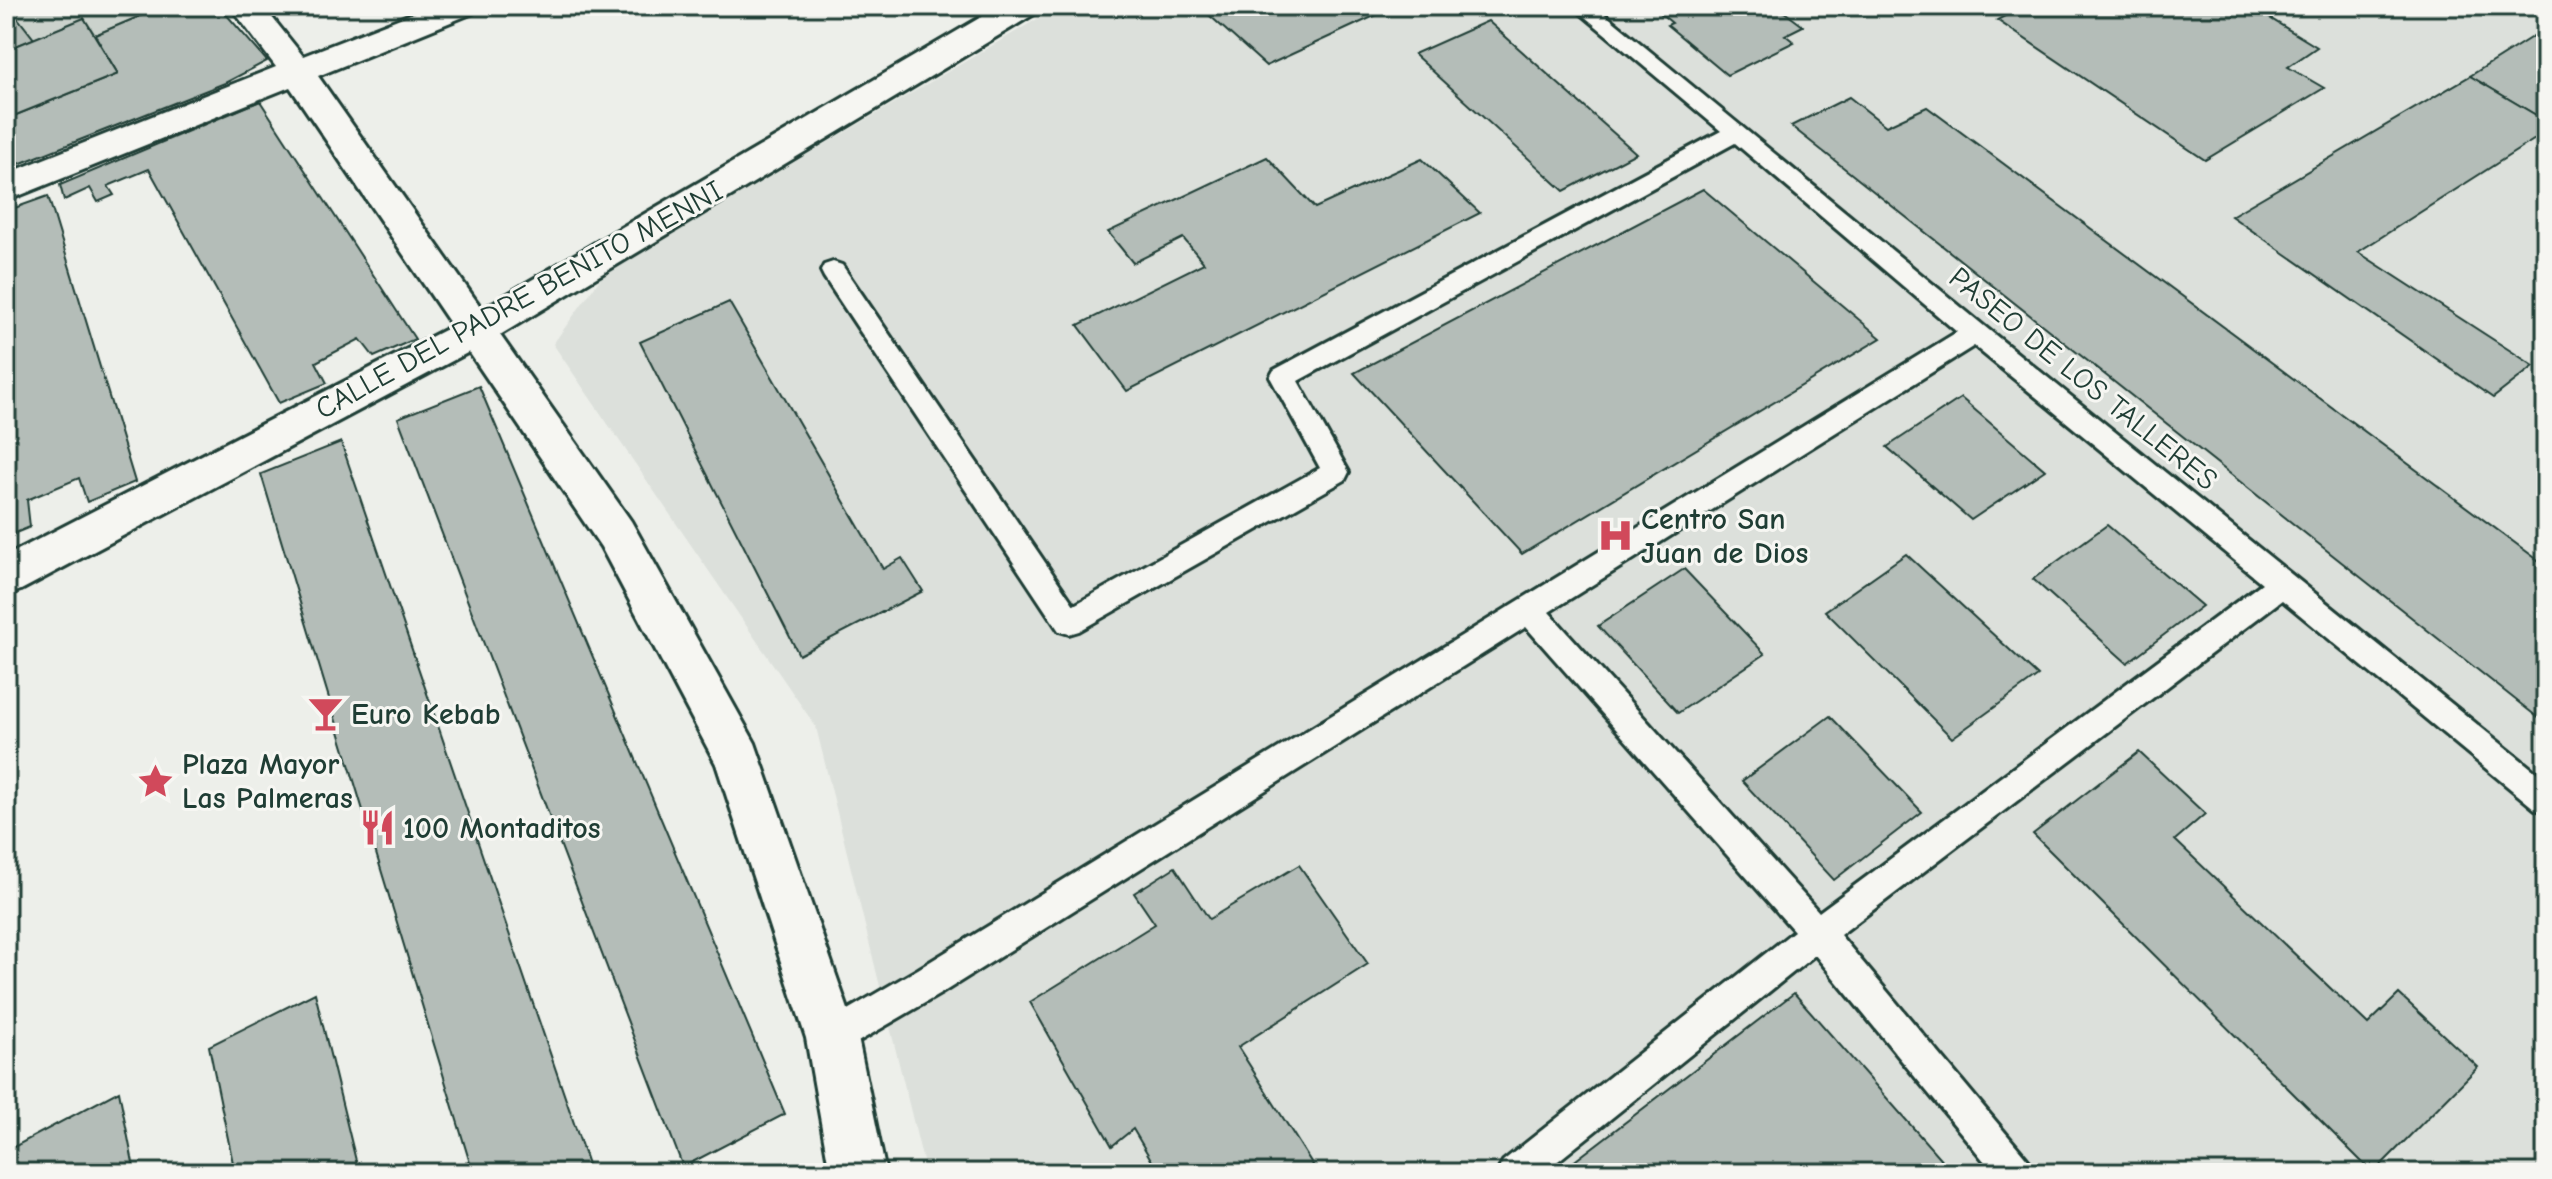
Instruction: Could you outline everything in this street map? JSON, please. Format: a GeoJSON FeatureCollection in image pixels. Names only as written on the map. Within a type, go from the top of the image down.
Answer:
{"type":"FeatureCollection","features":[{"type":"Feature","properties":{"kind":"street"},"geometry":{"type":"LineString","coordinates":[[246,6],[298,73],[616,534],[738,758],[832,1038],[858,1173]]}},
{"type":"Feature","properties":{"kind":"street"},"geometry":{"type":"LineString","coordinates":[[6,188],[461,6]]}},
{"type":"Feature","properties":{"kind":"street","name":"CALLE DEL PADRE BENITO MENNI"},"geometry":{"type":"LineString","coordinates":[[6,577],[478,330],[1024,6]]}},
{"type":"Feature","properties":{"kind":"lane","name":"PASEO DE LOS TALLERES"},"geometry":{"type":"LineString","coordinates":[[1582,6],[1975,333],[2546,799]]}},
{"type":"Feature","properties":{"kind":"lane"},"geometry":{"type":"LineString","coordinates":[[833,271],[1069,622],[1336,472],[1283,377],[1737,132]]}},
{"type":"Feature","properties":{"kind":"lane"},"geometry":{"type":"LineString","coordinates":[[832,1038],[930,981],[1975,333]]}},
{"type":"Feature","properties":{"kind":"lane"},"geometry":{"type":"LineString","coordinates":[[1515,1173],[1817,933],[2283,583]]}},
{"type":"Feature","properties":{"kind":"lane"},"geometry":{"type":"LineString","coordinates":[[1527,608],[1817,933],[2017,1173]]}},
{"type":"Feature","properties":{"kind":"shaded area"},"geometry":{"type":"Polygon","coordinates":[[[13,6],[164,6],[95,35],[84,18],[34,39],[13,12],[17,10],[13,6]]]}},
{"type":"Feature","properties":{"kind":"shaded area","name":"Centro San Juan de Dios"},"geometry":{"type":"Polygon","coordinates":[[[1059,6],[2546,6],[2546,1173],[926,1173],[816,727],[553,344],[603,275],[1059,6]]]}},
{"type":"Feature","properties":{"kind":"building"},"geometry":{"type":"Polygon","coordinates":[[[164,6],[219,6],[267,61],[225,83],[6,169],[6,119],[118,74],[95,35],[164,6]]]}},
{"type":"Feature","properties":{"kind":"building"},"geometry":{"type":"Polygon","coordinates":[[[1199,6],[1396,6],[1266,66],[1199,6]]]}},
{"type":"Feature","properties":{"kind":"building"},"geometry":{"type":"Polygon","coordinates":[[[1675,6],[1794,6],[1783,11],[1803,26],[1785,35],[1794,42],[1727,75],[1667,25],[1672,23],[1660,13],[1675,6]]]}},
{"type":"Feature","properties":{"kind":"building"},"geometry":{"type":"Polygon","coordinates":[[[2024,6],[2250,6],[2317,47],[2288,67],[2324,88],[2205,160],[1997,20],[2024,6]]]}},
{"type":"Feature","properties":{"kind":"building"},"geometry":{"type":"Polygon","coordinates":[[[13,12],[34,39],[6,50],[6,15],[13,12]]]}},
{"type":"Feature","properties":{"kind":"building"},"geometry":{"type":"Polygon","coordinates":[[[84,18],[118,74],[6,119],[6,50],[84,18]]]}},
{"type":"Feature","properties":{"kind":"building"},"geometry":{"type":"Polygon","coordinates":[[[1488,21],[1636,153],[1564,191],[1414,54],[1488,21]]]}},
{"type":"Feature","properties":{"kind":"building"},"geometry":{"type":"Polygon","coordinates":[[[2546,28],[2546,121],[2470,76],[2546,28]]]}},
{"type":"Feature","properties":{"kind":"building"},"geometry":{"type":"Polygon","coordinates":[[[2470,76],[2546,121],[2546,132],[2358,252],[2534,366],[2493,398],[2231,216],[2470,76]]]}},
{"type":"Feature","properties":{"kind":"building"},"geometry":{"type":"Polygon","coordinates":[[[1849,97],[1886,126],[1927,107],[2546,566],[2546,724],[1791,126],[1849,97]]]}},
{"type":"Feature","properties":{"kind":"building"},"geometry":{"type":"Polygon","coordinates":[[[260,101],[415,339],[374,357],[360,339],[316,362],[327,383],[279,403],[149,169],[108,186],[114,195],[98,202],[90,188],[64,200],[60,185],[260,101]]]}},
{"type":"Feature","properties":{"kind":"building"},"geometry":{"type":"Polygon","coordinates":[[[1267,157],[1315,208],[1422,159],[1480,213],[1127,391],[1078,325],[1204,263],[1183,238],[1133,263],[1108,232],[1267,157]]]}},
{"type":"Feature","properties":{"kind":"building"},"geometry":{"type":"Polygon","coordinates":[[[1703,189],[1881,338],[1522,554],[1354,373],[1703,189]]]}},
{"type":"Feature","properties":{"kind":"building"},"geometry":{"type":"Polygon","coordinates":[[[48,196],[135,482],[87,502],[79,478],[27,500],[30,527],[6,537],[6,211],[48,196]]]}},
{"type":"Feature","properties":{"kind":"building"},"geometry":{"type":"Polygon","coordinates":[[[729,302],[883,569],[902,558],[923,591],[799,655],[640,342],[729,302]]]}},
{"type":"Feature","properties":{"kind":"building"},"geometry":{"type":"Polygon","coordinates":[[[479,386],[785,1114],[683,1167],[398,418],[479,386]]]}},
{"type":"Feature","properties":{"kind":"building"},"geometry":{"type":"Polygon","coordinates":[[[1961,398],[2045,470],[1971,520],[1887,447],[1961,398]]]}},
{"type":"Feature","properties":{"kind":"building"},"geometry":{"type":"Polygon","coordinates":[[[341,442],[591,1173],[473,1173],[261,474],[341,442]]]}},
{"type":"Feature","properties":{"kind":"building"},"geometry":{"type":"Polygon","coordinates":[[[2107,525],[2202,606],[2127,663],[2033,579],[2107,525]]]}},
{"type":"Feature","properties":{"kind":"building"},"geometry":{"type":"Polygon","coordinates":[[[1906,554],[2038,676],[1952,738],[1825,611],[1906,554]]]}},
{"type":"Feature","properties":{"kind":"building"},"geometry":{"type":"Polygon","coordinates":[[[1684,569],[1765,654],[1678,713],[1598,626],[1684,569]]]}},
{"type":"Feature","properties":{"kind":"building"},"geometry":{"type":"Polygon","coordinates":[[[1830,716],[1922,812],[1834,880],[1742,781],[1830,716]]]}},
{"type":"Feature","properties":{"kind":"building"},"geometry":{"type":"Polygon","coordinates":[[[2139,752],[2205,814],[2175,840],[2368,1024],[2399,994],[2478,1067],[2373,1173],[2033,834],[2139,752]]]}},
{"type":"Feature","properties":{"kind":"building"},"geometry":{"type":"Polygon","coordinates":[[[1299,865],[1368,964],[1238,1047],[1318,1173],[1159,1173],[1133,1129],[1112,1146],[1030,1002],[1155,924],[1134,893],[1175,867],[1209,919],[1299,865]]]}},
{"type":"Feature","properties":{"kind":"building"},"geometry":{"type":"Polygon","coordinates":[[[315,993],[359,1173],[235,1173],[209,1046],[315,993]]]}},
{"type":"Feature","properties":{"kind":"building"},"geometry":{"type":"Polygon","coordinates":[[[1794,993],[1953,1173],[1559,1173],[1794,993]]]}},
{"type":"Feature","properties":{"kind":"building"},"geometry":{"type":"Polygon","coordinates":[[[119,1091],[135,1173],[6,1173],[6,1151],[119,1091]]]}},
{"type":"Feature","properties":{"kind":"place","name":"Centro San Juan de Dios"},"geometry":{"type":"Point","coordinates":[1615,536]}},
{"type":"Feature","properties":{"kind":"place","name":"Euro Kebab"},"geometry":{"type":"Point","coordinates":[325,714]}},
{"type":"Feature","properties":{"kind":"place","name":"Plaza Mayor Las Palmeras"},"geometry":{"type":"Point","coordinates":[156,781]}},
{"type":"Feature","properties":{"kind":"place","name":"100 Montaditos"},"geometry":{"type":"Point","coordinates":[377,828]}}]}
